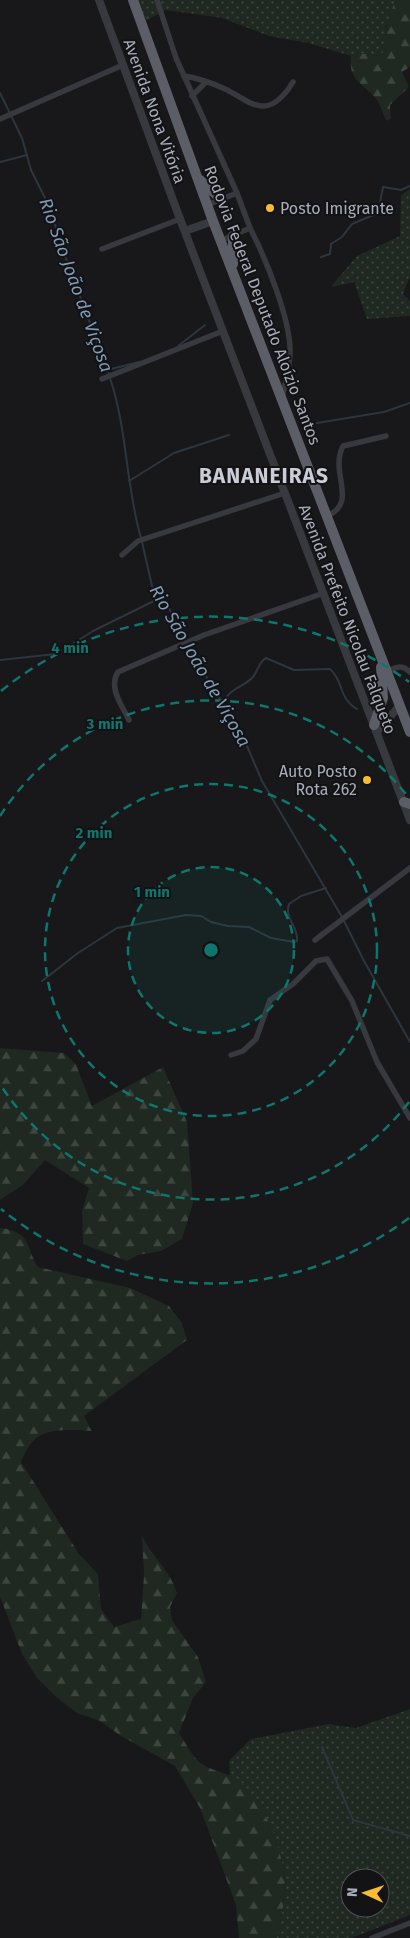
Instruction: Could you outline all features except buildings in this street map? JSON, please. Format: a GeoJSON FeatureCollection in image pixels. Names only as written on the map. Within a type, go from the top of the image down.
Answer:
{"type":"FeatureCollection","features":[{"type":"Feature","properties":{"kind":"highway","name":"Rodovia Federal Deputado Aloízio Santos"},"geometry":{"type":"LineString","coordinates":[[132,0],[220,241],[410,732]]}},
{"type":"Feature","properties":{"kind":"highway"},"geometry":{"type":"LineString","coordinates":[[196,176],[221,199]]}},
{"type":"Feature","properties":{"kind":"highway"},"geometry":{"type":"LineString","coordinates":[[233,236],[232,249],[235,279]]}},
{"type":"Feature","properties":{"kind":"highway"},"geometry":{"type":"LineString","coordinates":[[375,728],[383,698],[384,684],[378,646]]}},
{"type":"Feature","properties":{"kind":"street","name":"Avenida Nona Vitória"},"geometry":{"type":"LineString","coordinates":[[99,0],[186,231]]}},
{"type":"Feature","properties":{"kind":"street"},"geometry":{"type":"LineString","coordinates":[[157,0],[192,96],[237,193],[250,228],[264,255],[288,336],[289,362],[282,398]]}},
{"type":"Feature","properties":{"kind":"street"},"geometry":{"type":"LineString","coordinates":[[2,118],[124,65]]}},
{"type":"Feature","properties":{"kind":"street"},"geometry":{"type":"LineString","coordinates":[[184,76],[224,88],[255,105],[264,106],[275,102],[289,89],[293,82]]}},
{"type":"Feature","properties":{"kind":"street"},"geometry":{"type":"LineString","coordinates":[[192,96],[206,82]]}},
{"type":"Feature","properties":{"kind":"street"},"geometry":{"type":"LineString","coordinates":[[207,206],[237,193]]}},
{"type":"Feature","properties":{"kind":"street"},"geometry":{"type":"LineString","coordinates":[[102,249],[180,219]]}},
{"type":"Feature","properties":{"kind":"street"},"geometry":{"type":"LineString","coordinates":[[186,231],[213,221]]}},
{"type":"Feature","properties":{"kind":"street"},"geometry":{"type":"LineString","coordinates":[[220,241],[250,228]]}},
{"type":"Feature","properties":{"kind":"street","name":"Avenida Prefeito Nicolau Falqueto"},"geometry":{"type":"LineString","coordinates":[[186,231],[375,728],[406,799],[410,820]]}},
{"type":"Feature","properties":{"kind":"street"},"geometry":{"type":"LineString","coordinates":[[105,378],[223,331]]}},
{"type":"Feature","properties":{"kind":"street"},"geometry":{"type":"LineString","coordinates":[[327,516],[337,512],[343,502],[339,467],[340,453],[344,446],[386,436]]}},
{"type":"Feature","properties":{"kind":"street"},"geometry":{"type":"LineString","coordinates":[[122,555],[138,541],[285,493]]}},
{"type":"Feature","properties":{"kind":"street"},"geometry":{"type":"LineString","coordinates":[[129,720],[114,687],[114,678],[118,672],[244,620],[324,593]]}},
{"type":"Feature","properties":{"kind":"street"},"geometry":{"type":"LineString","coordinates":[[387,671],[398,666],[410,672]]}},
{"type":"Feature","properties":{"kind":"street"},"geometry":{"type":"LineString","coordinates":[[375,728],[400,704]]}},
{"type":"Feature","properties":{"kind":"street"},"geometry":{"type":"LineString","coordinates":[[315,940],[410,868]]}},
{"type":"Feature","properties":{"kind":"street"},"geometry":{"type":"LineString","coordinates":[[231,1055],[243,1051],[256,1039],[270,1000],[292,984],[316,961],[327,959],[352,1001],[377,1062],[410,1118]]}},
{"type":"Feature","properties":{"kind":"street"},"geometry":{"type":"LineString","coordinates":[[372,1938],[410,1923]]}},
{"type":"Feature","properties":{"kind":"green space"},"geometry":{"type":"Polygon","coordinates":[[[133,0],[395,0],[392,14],[386,27],[387,49],[379,56],[359,53],[351,56],[308,43],[269,36],[222,18],[166,10],[142,23],[133,0]]]}},
{"type":"Feature","properties":{"kind":"green space"},"geometry":{"type":"Polygon","coordinates":[[[395,0],[410,0],[410,67],[402,72],[409,87],[390,105],[391,118],[387,121],[376,99],[354,77],[351,56],[359,53],[379,56],[387,49],[383,39],[395,0]]]}},
{"type":"Feature","properties":{"kind":"green space"},"geometry":{"type":"Polygon","coordinates":[[[410,189],[410,276],[403,294],[410,301],[410,316],[367,319],[354,282],[332,287],[357,256],[400,236],[401,195],[410,189]]]}},
{"type":"Feature","properties":{"kind":"green space"},"geometry":{"type":"Polygon","coordinates":[[[0,1048],[64,1053],[76,1064],[92,1106],[163,1067],[187,1122],[193,1203],[182,1239],[161,1251],[138,1255],[127,1261],[83,1244],[82,1211],[89,1188],[45,1160],[23,1185],[0,1200],[0,1048]]]}},
{"type":"Feature","properties":{"kind":"green space"},"geometry":{"type":"Polygon","coordinates":[[[0,1228],[18,1233],[23,1237],[38,1267],[130,1288],[169,1306],[182,1323],[187,1340],[84,1416],[92,1431],[61,1430],[45,1433],[31,1443],[21,1462],[79,1554],[98,1574],[101,1609],[114,1627],[141,1619],[144,1575],[142,1535],[174,1584],[177,1593],[170,1607],[172,1620],[198,1657],[206,1682],[193,1698],[179,1733],[192,1754],[202,1764],[239,1780],[251,1792],[264,1813],[278,1848],[285,1877],[283,1904],[276,1938],[239,1938],[236,1905],[200,1808],[175,1766],[121,1736],[100,1721],[77,1713],[56,1697],[37,1678],[22,1654],[0,1597],[0,1228]]]}},
{"type":"Feature","properties":{"kind":"green space"},"geometry":{"type":"Polygon","coordinates":[[[410,1709],[410,1915],[352,1938],[276,1938],[284,1894],[285,1877],[281,1857],[266,1817],[250,1793],[230,1776],[229,1761],[251,1739],[329,1724],[356,1728],[410,1709]]]}},
{"type":"Feature","properties":{"kind":"waterway","name":"Rio São João de Viçosa"},"geometry":{"type":"LineString","coordinates":[[0,93],[22,138],[31,170],[52,212],[59,240],[109,374]]}},
{"type":"Feature","properties":{"kind":"waterway"},"geometry":{"type":"LineString","coordinates":[[0,162],[27,155]]}},
{"type":"Feature","properties":{"kind":"waterway"},"geometry":{"type":"LineString","coordinates":[[321,257],[330,254],[331,244],[342,237],[352,224],[378,213],[383,187],[401,190],[410,186]]}},
{"type":"Feature","properties":{"kind":"waterway"},"geometry":{"type":"LineString","coordinates":[[178,346],[205,325]]}},
{"type":"Feature","properties":{"kind":"waterway"},"geometry":{"type":"LineString","coordinates":[[107,370],[139,362]]}},
{"type":"Feature","properties":{"kind":"waterway","name":"Rio São João de Viçosa"},"geometry":{"type":"LineString","coordinates":[[110,378],[120,417],[132,499],[141,538]]}},
{"type":"Feature","properties":{"kind":"waterway"},"geometry":{"type":"LineString","coordinates":[[317,423],[384,412],[410,403]]}},
{"type":"Feature","properties":{"kind":"waterway"},"geometry":{"type":"LineString","coordinates":[[129,481],[174,453],[229,435]]}},
{"type":"Feature","properties":{"kind":"waterway","name":"Rio São João de Viçosa"},"geometry":{"type":"LineString","coordinates":[[142,542],[152,586],[169,608],[183,638],[244,739],[262,781],[342,917]]}},
{"type":"Feature","properties":{"kind":"waterway"},"geometry":{"type":"LineString","coordinates":[[0,660],[56,654],[93,631],[162,597]]}},
{"type":"Feature","properties":{"kind":"waterway"},"geometry":{"type":"LineString","coordinates":[[223,705],[231,692],[252,678],[266,658],[294,670],[330,669],[347,700],[357,709]]}},
{"type":"Feature","properties":{"kind":"waterway"},"geometry":{"type":"LineString","coordinates":[[42,981],[78,953],[117,928],[186,915],[201,916],[211,922],[228,926],[249,927],[271,938],[294,942],[297,941],[297,936],[288,914],[289,904],[301,896],[326,888]]}},
{"type":"Feature","properties":{"kind":"waterway","name":"Rio São João de Viçosa"},"geometry":{"type":"LineString","coordinates":[[344,921],[364,961],[410,1042]]}},
{"type":"Feature","properties":{"kind":"waterway"},"geometry":{"type":"LineString","coordinates":[[322,1747],[353,1820],[410,1836]]}},
{"type":"Feature","properties":{"kind":"place","name":"Posto Imigrante"},"geometry":{"type":"Point","coordinates":[270,208]}},
{"type":"Feature","properties":{"kind":"place","name":"Auto Posto Rota 262"},"geometry":{"type":"Point","coordinates":[367,780]}},
{"type":"Feature","properties":{"kind":"district","name":"BANANEIRAS"},"geometry":{"type":"Point","coordinates":[264,476]}}]}
